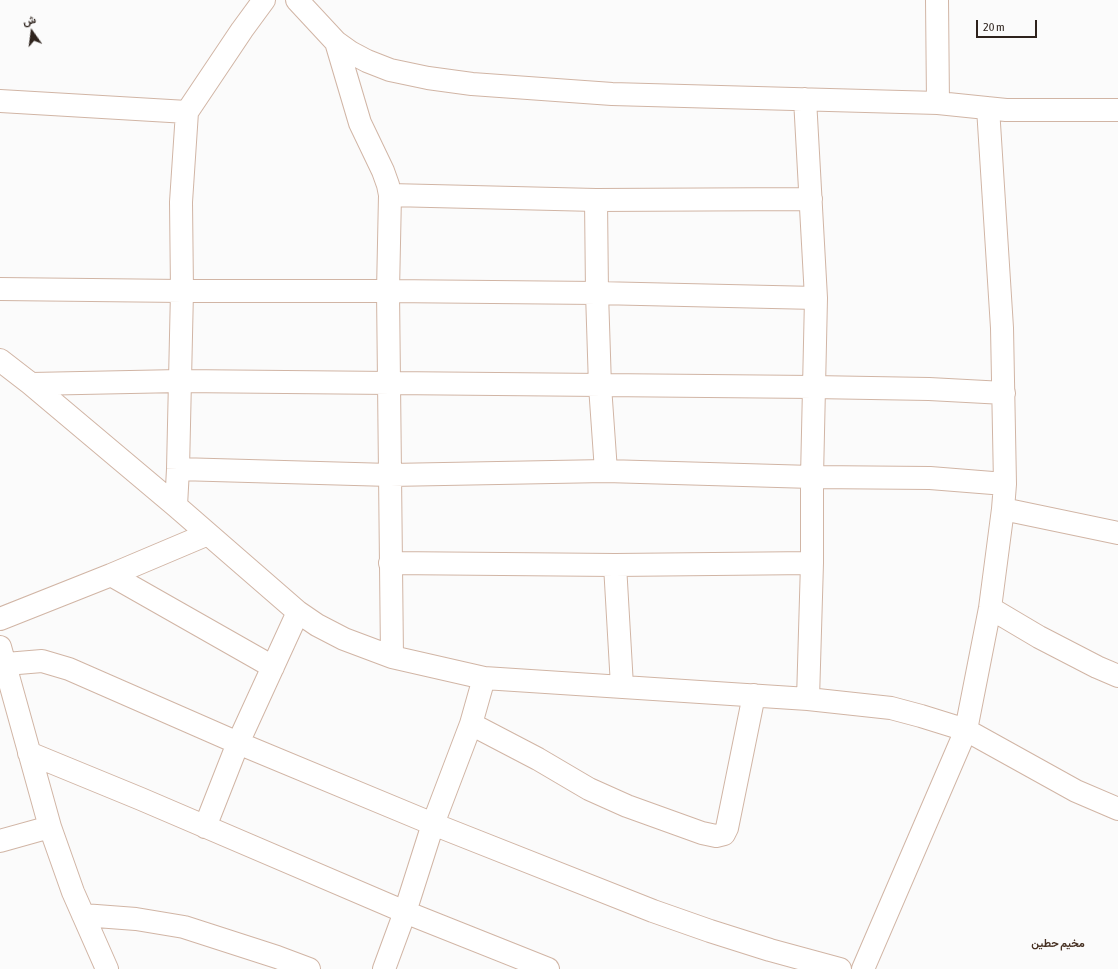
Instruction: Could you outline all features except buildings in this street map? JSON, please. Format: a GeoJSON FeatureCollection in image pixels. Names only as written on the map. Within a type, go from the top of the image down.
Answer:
{"type":"FeatureCollection","features":[{"type":"Feature","properties":{"kind":"street"},"geometry":{"type":"LineString","coordinates":[[176,506],[182,291],[181,202],[187,112],[264,0]]}},
{"type":"Feature","properties":{"kind":"street"},"geometry":{"type":"LineString","coordinates":[[297,0],[336,42],[350,52],[367,61],[390,70],[428,78],[472,84],[612,94],[938,103],[1006,110],[1118,110]]}},
{"type":"Feature","properties":{"kind":"street"},"geometry":{"type":"LineString","coordinates":[[937,0],[938,103]]}},
{"type":"Feature","properties":{"kind":"street"},"geometry":{"type":"LineString","coordinates":[[336,42],[360,123],[383,171],[390,195],[388,383],[392,657]]}},
{"type":"Feature","properties":{"kind":"street"},"geometry":{"type":"LineString","coordinates":[[805,99],[816,298],[813,387],[812,563],[808,699]]}},
{"type":"Feature","properties":{"kind":"street"},"geometry":{"type":"LineString","coordinates":[[0,101],[187,112]]}},
{"type":"Feature","properties":{"kind":"street"},"geometry":{"type":"LineString","coordinates":[[863,969],[966,730],[990,608],[1005,484],[1002,328],[988,108]]}},
{"type":"Feature","properties":{"kind":"street"},"geometry":{"type":"LineString","coordinates":[[390,195],[596,200],[811,199]]}},
{"type":"Feature","properties":{"kind":"street"},"geometry":{"type":"LineString","coordinates":[[596,200],[600,386],[606,472]]}},
{"type":"Feature","properties":{"kind":"street"},"geometry":{"type":"LineString","coordinates":[[0,288],[182,291],[597,293],[816,298]]}},
{"type":"Feature","properties":{"kind":"street"},"geometry":{"type":"LineString","coordinates":[[0,360],[31,384],[176,506],[298,612],[317,625],[344,639],[392,657],[484,678],[754,695],[891,708],[966,730],[1076,791],[1118,809]]}},
{"type":"Feature","properties":{"kind":"street"},"geometry":{"type":"LineString","coordinates":[[31,384],[180,381],[813,387],[1004,392]]}},
{"type":"Feature","properties":{"kind":"street"},"geometry":{"type":"LineString","coordinates":[[178,468],[390,475],[606,472],[930,478],[1005,484]]}},
{"type":"Feature","properties":{"kind":"street"},"geometry":{"type":"LineString","coordinates":[[1003,509],[1118,533]]}},
{"type":"Feature","properties":{"kind":"street"},"geometry":{"type":"LineString","coordinates":[[0,619],[111,575],[208,534]]}},
{"type":"Feature","properties":{"kind":"street"},"geometry":{"type":"LineString","coordinates":[[390,563],[615,565],[812,563]]}},
{"type":"Feature","properties":{"kind":"street"},"geometry":{"type":"LineString","coordinates":[[615,565],[622,686]]}},
{"type":"Feature","properties":{"kind":"street"},"geometry":{"type":"LineString","coordinates":[[111,575],[273,667]]}},
{"type":"Feature","properties":{"kind":"street"},"geometry":{"type":"LineString","coordinates":[[990,608],[1039,637],[1097,667],[1118,676]]}},
{"type":"Feature","properties":{"kind":"street"},"geometry":{"type":"LineString","coordinates":[[205,827],[238,743],[298,612]]}},
{"type":"Feature","properties":{"kind":"street"},"geometry":{"type":"LineString","coordinates":[[107,969],[73,892],[50,827],[3,655],[42,661],[69,669],[238,743],[433,824],[653,911],[770,950],[840,969]]}},
{"type":"Feature","properties":{"kind":"street"},"geometry":{"type":"LineString","coordinates":[[384,969],[405,912],[433,824],[471,724],[484,678]]}},
{"type":"Feature","properties":{"kind":"street"},"geometry":{"type":"LineString","coordinates":[[471,724],[538,759],[590,789],[620,803],[702,833],[716,836],[724,834],[727,828],[754,695]]}},
{"type":"Feature","properties":{"kind":"street"},"geometry":{"type":"LineString","coordinates":[[29,753],[141,799],[405,912],[548,969]]}},
{"type":"Feature","properties":{"kind":"street"},"geometry":{"type":"LineString","coordinates":[[0,842],[50,827]]}},
{"type":"Feature","properties":{"kind":"street"},"geometry":{"type":"LineString","coordinates":[[83,915],[136,918],[184,927],[277,956],[309,969]]}},
{"type":"Feature","properties":{"kind":"district","name":"مخيم حطين"},"geometry":{"type":"Point","coordinates":[1058,944]}}]}
